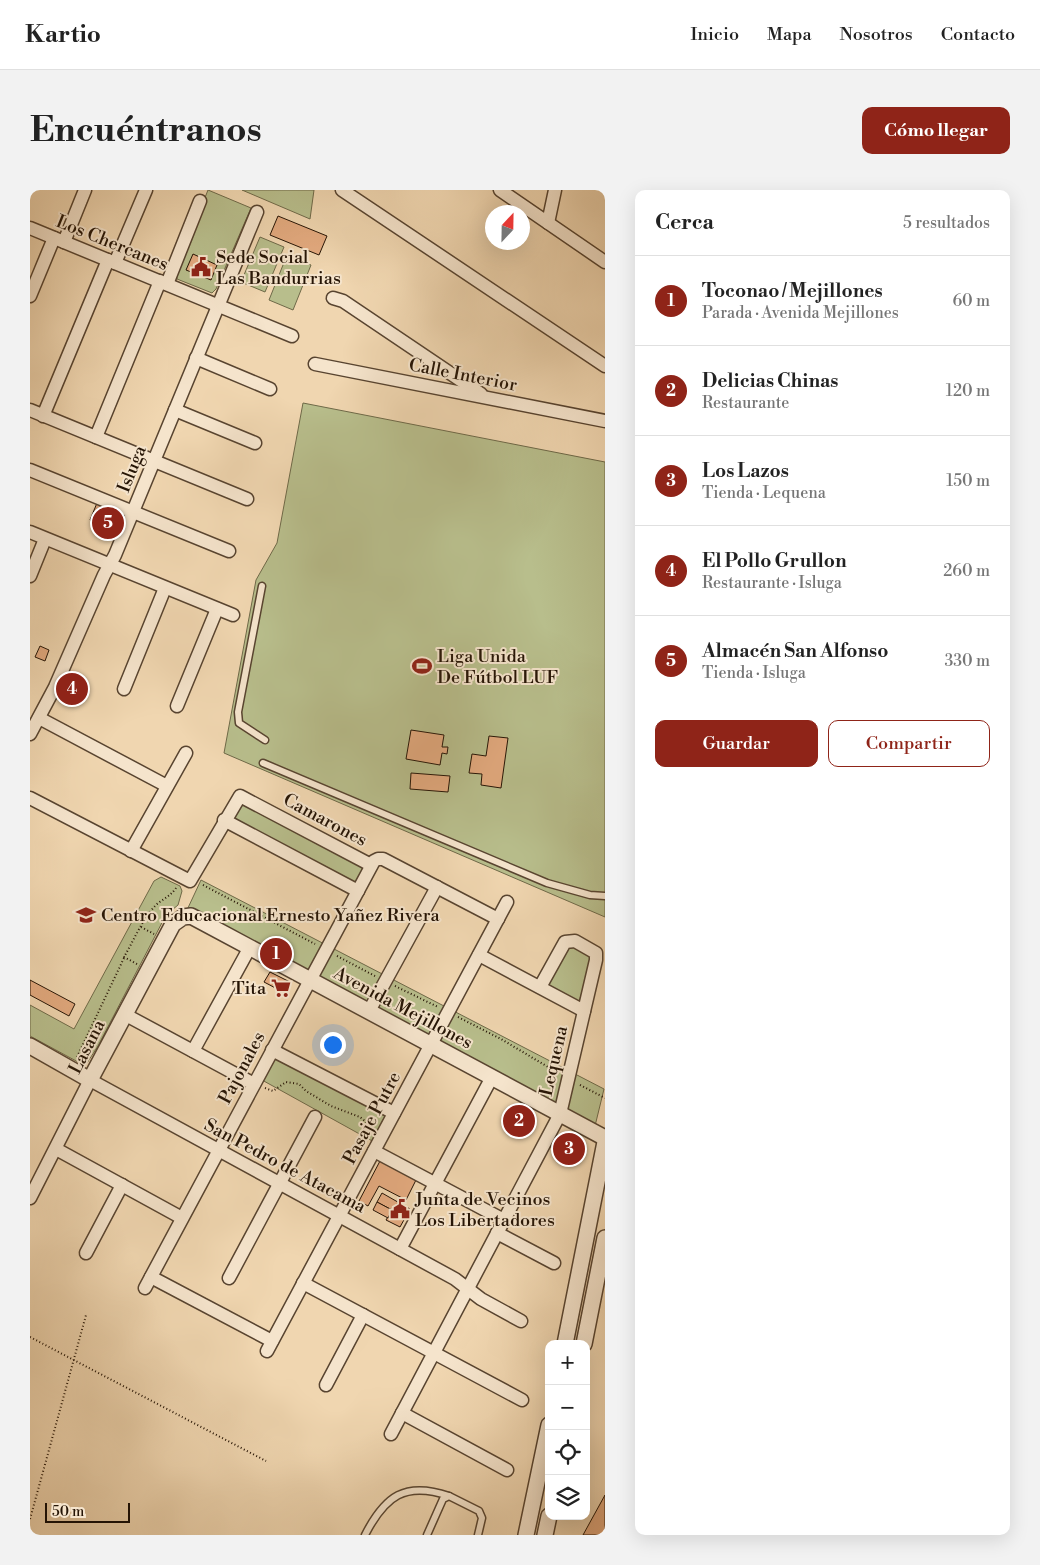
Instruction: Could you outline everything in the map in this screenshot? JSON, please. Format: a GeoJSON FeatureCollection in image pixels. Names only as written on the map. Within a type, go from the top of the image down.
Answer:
{"type":"FeatureCollection","features":[{"type":"Feature","properties":{"kind":"street"},"geometry":{"type":"LineString","coordinates":[[30,296],[85,190]]}},
{"type":"Feature","properties":{"kind":"street"},"geometry":{"type":"LineString","coordinates":[[43,416],[146,190]]}},
{"type":"Feature","properties":{"kind":"street"},"geometry":{"type":"LineString","coordinates":[[342,190],[605,366]]}},
{"type":"Feature","properties":{"kind":"street"},"geometry":{"type":"LineString","coordinates":[[500,190],[519,196],[548,223],[605,262]]}},
{"type":"Feature","properties":{"kind":"street"},"geometry":{"type":"LineString","coordinates":[[548,223],[555,190]]}},
{"type":"Feature","properties":{"kind":"street"},"geometry":{"type":"LineString","coordinates":[[96,438],[200,201]]}},
{"type":"Feature","properties":{"kind":"street","name":"Isluga"},"geometry":{"type":"LineString","coordinates":[[30,734],[69,657],[110,565],[257,212]]}},
{"type":"Feature","properties":{"kind":"street","name":"Los Chercanes"},"geometry":{"type":"LineString","coordinates":[[30,228],[292,336]]}},
{"type":"Feature","properties":{"kind":"street"},"geometry":{"type":"LineString","coordinates":[[333,298],[343,300],[485,397]]}},
{"type":"Feature","properties":{"kind":"street"},"geometry":{"type":"LineString","coordinates":[[196,358],[270,388]]}},
{"type":"Feature","properties":{"kind":"street","name":"Calle Interior"},"geometry":{"type":"LineString","coordinates":[[314,364],[605,421]]}},
{"type":"Feature","properties":{"kind":"street"},"geometry":{"type":"LineString","coordinates":[[30,410],[247,499]]}},
{"type":"Feature","properties":{"kind":"street"},"geometry":{"type":"LineString","coordinates":[[175,410],[255,443]]}},
{"type":"Feature","properties":{"kind":"street"},"geometry":{"type":"LineString","coordinates":[[30,470],[229,551]]}},
{"type":"Feature","properties":{"kind":"street"},"geometry":{"type":"LineString","coordinates":[[30,532],[233,615]]}},
{"type":"Feature","properties":{"kind":"street"},"geometry":{"type":"LineString","coordinates":[[30,576],[45,539]]}},
{"type":"Feature","properties":{"kind":"street"},"geometry":{"type":"LineString","coordinates":[[124,689],[165,588]]}},
{"type":"Feature","properties":{"kind":"street"},"geometry":{"type":"LineString","coordinates":[[177,706],[217,609]]}},
{"type":"Feature","properties":{"kind":"street"},"geometry":{"type":"LineString","coordinates":[[39,718],[167,786]]}},
{"type":"Feature","properties":{"kind":"street"},"geometry":{"type":"LineString","coordinates":[[131,851],[186,753]]}},
{"type":"Feature","properties":{"kind":"street","name":"Camarones"},"geometry":{"type":"LineString","coordinates":[[224,820],[240,796],[371,865],[376,860],[384,859],[498,919]]}},
{"type":"Feature","properties":{"kind":"street"},"geometry":{"type":"LineString","coordinates":[[30,798],[186,879],[224,820],[358,891]]}},
{"type":"Feature","properties":{"kind":"street","name":"Pajonales"},"geometry":{"type":"LineString","coordinates":[[269,1346],[148,1283],[371,865]]}},
{"type":"Feature","properties":{"kind":"street"},"geometry":{"type":"LineString","coordinates":[[369,1011],[437,887]]}},
{"type":"Feature","properties":{"kind":"street","name":"Pasaje Putre"},"geometry":{"type":"LineString","coordinates":[[269,1346],[508,902]]}},
{"type":"Feature","properties":{"kind":"street","name":"Avenida Mejillones"},"geometry":{"type":"LineString","coordinates":[[183,917],[196,918],[605,1138]]}},
{"type":"Feature","properties":{"kind":"street","name":"Lasana"},"geometry":{"type":"LineString","coordinates":[[30,1198],[124,1014],[174,924],[183,917]]}},
{"type":"Feature","properties":{"kind":"street","name":"Lequena"},"geometry":{"type":"LineString","coordinates":[[391,1434],[560,1114],[597,957],[591,948],[575,941],[565,942],[540,987]]}},
{"type":"Feature","properties":{"kind":"street"},"geometry":{"type":"LineString","coordinates":[[193,1052],[250,947]]}},
{"type":"Feature","properties":{"kind":"street"},"geometry":{"type":"LineString","coordinates":[[479,955],[584,1011]]}},
{"type":"Feature","properties":{"kind":"street"},"geometry":{"type":"LineString","coordinates":[[124,1014],[254,1084]]}},
{"type":"Feature","properties":{"kind":"street","name":"San Pedro de Atacama"},"geometry":{"type":"LineString","coordinates":[[30,1046],[218,1151],[455,1279],[480,1299],[521,1321]]}},
{"type":"Feature","properties":{"kind":"street"},"geometry":{"type":"LineString","coordinates":[[272,1050],[394,1113]]}},
{"type":"Feature","properties":{"kind":"street"},"geometry":{"type":"LineString","coordinates":[[400,1249],[492,1077]]}},
{"type":"Feature","properties":{"kind":"street"},"geometry":{"type":"LineString","coordinates":[[229,1278],[316,1117]]}},
{"type":"Feature","properties":{"kind":"street"},"geometry":{"type":"LineString","coordinates":[[567,1340],[605,1142]]}},
{"type":"Feature","properties":{"kind":"street"},"geometry":{"type":"LineString","coordinates":[[377,1145],[436,1184],[504,1220]]}},
{"type":"Feature","properties":{"kind":"street"},"geometry":{"type":"LineString","coordinates":[[56,1149],[182,1218]]}},
{"type":"Feature","properties":{"kind":"street"},"geometry":{"type":"LineString","coordinates":[[86,1253],[122,1185]]}},
{"type":"Feature","properties":{"kind":"street"},"geometry":{"type":"LineString","coordinates":[[497,1232],[554,1263]]}},
{"type":"Feature","properties":{"kind":"street"},"geometry":{"type":"LineString","coordinates":[[585,1340],[605,1238]]}},
{"type":"Feature","properties":{"kind":"street"},"geometry":{"type":"LineString","coordinates":[[304,1283],[522,1400]]}},
{"type":"Feature","properties":{"kind":"street"},"geometry":{"type":"LineString","coordinates":[[326,1385],[363,1315]]}},
{"type":"Feature","properties":{"kind":"street"},"geometry":{"type":"LineString","coordinates":[[402,1414],[507,1470]]}},
{"type":"Feature","properties":{"kind":"street"},"geometry":{"type":"LineString","coordinates":[[526,1535],[548,1430]]}},
{"type":"Feature","properties":{"kind":"street"},"geometry":{"type":"LineString","coordinates":[[545,1535],[548,1520]]}},
{"type":"Feature","properties":{"kind":"lane"},"geometry":{"type":"LineString","coordinates":[[262,586],[238,712],[239,722],[265,740]]}},
{"type":"Feature","properties":{"kind":"lane"},"geometry":{"type":"LineString","coordinates":[[263,763],[547,883],[590,895],[605,896]]}},
{"type":"Feature","properties":{"kind":"lane"},"geometry":{"type":"LineString","coordinates":[[365,1535],[379,1509],[395,1496],[421,1489],[449,1496],[479,1511],[482,1518],[478,1535]]}},
{"type":"Feature","properties":{"kind":"lane"},"geometry":{"type":"LineString","coordinates":[[427,1535],[444,1499],[449,1496]]}},
{"type":"Feature","properties":{"kind":"path"},"geometry":{"type":"LineString","coordinates":[[71,1068],[141,927],[156,905],[171,896],[186,879]]}},
{"type":"Feature","properties":{"kind":"path"},"geometry":{"type":"LineString","coordinates":[[124,958],[149,969]]}},
{"type":"Feature","properties":{"kind":"path"},"geometry":{"type":"LineString","coordinates":[[568,1079],[605,1098]]}},
{"type":"Feature","properties":{"kind":"path"},"geometry":{"type":"LineString","coordinates":[[254,1084],[273,1091],[286,1082],[299,1084],[306,1091],[332,1106],[360,1117],[366,1122],[369,1133],[377,1145]]}},
{"type":"Feature","properties":{"kind":"path"},"geometry":{"type":"LineString","coordinates":[[30,1519],[86,1314]]}},
{"type":"Feature","properties":{"kind":"path"},"geometry":{"type":"LineString","coordinates":[[30,1337],[266,1461]]}},
{"type":"Feature","properties":{"kind":"green space"},"geometry":{"type":"Polygon","coordinates":[[[208,190],[251,208],[216,289],[212,293],[177,279],[176,271],[208,190]]]}},
{"type":"Feature","properties":{"kind":"green space"},"geometry":{"type":"Polygon","coordinates":[[[242,190],[314,190],[310,219],[242,190]]]}},
{"type":"Feature","properties":{"kind":"green space"},"geometry":{"type":"Polygon","coordinates":[[[260,237],[284,247],[265,292],[241,282],[260,237]]]}},
{"type":"Feature","properties":{"kind":"green space"},"geometry":{"type":"Polygon","coordinates":[[[287,255],[311,265],[293,310],[269,300],[287,255]]]}},
{"type":"Feature","properties":{"kind":"green space","name":"Liga Unida De Fútbol LUF"},"geometry":{"type":"Polygon","coordinates":[[[303,403],[605,462],[605,917],[224,753],[256,580],[277,543],[303,403]]]}},
{"type":"Feature","properties":{"kind":"green space"},"geometry":{"type":"Polygon","coordinates":[[[241,803],[365,865],[359,882],[355,882],[236,821],[232,817],[241,803]]]}},
{"type":"Feature","properties":{"kind":"green space"},"geometry":{"type":"Polygon","coordinates":[[[161,877],[180,886],[182,891],[178,905],[166,915],[98,1046],[87,1063],[78,1062],[30,1036],[30,1005],[74,1029],[154,881],[161,877]]]}},
{"type":"Feature","properties":{"kind":"green space"},"geometry":{"type":"Polygon","coordinates":[[[201,880],[604,1089],[595,1126],[187,910],[201,880]]]}},
{"type":"Feature","properties":{"kind":"green space"},"geometry":{"type":"Polygon","coordinates":[[[569,944],[590,955],[591,961],[579,1002],[548,986],[569,944]]]}},
{"type":"Feature","properties":{"kind":"green space"},"geometry":{"type":"Polygon","coordinates":[[[274,1058],[386,1113],[386,1119],[374,1142],[262,1080],[274,1058]]]}},
{"type":"Feature","properties":{"kind":"building"},"geometry":{"type":"Polygon","coordinates":[[[278,216],[327,236],[319,255],[270,235],[278,216]]]}},
{"type":"Feature","properties":{"kind":"building","name":"Sede Social Las Bandurrias"},"geometry":{"type":"Polygon","coordinates":[[[193,254],[217,265],[211,280],[186,270],[193,254]]]}},
{"type":"Feature","properties":{"kind":"building"},"geometry":{"type":"Polygon","coordinates":[[[97,503],[118,512],[111,529],[90,520],[97,503]]]}},
{"type":"Feature","properties":{"kind":"building"},"geometry":{"type":"Polygon","coordinates":[[[40,646],[49,650],[45,661],[35,657],[40,646]]]}},
{"type":"Feature","properties":{"kind":"building"},"geometry":{"type":"Polygon","coordinates":[[[71,680],[79,684],[72,698],[64,694],[71,680]]]}},
{"type":"Feature","properties":{"kind":"building"},"geometry":{"type":"Polygon","coordinates":[[[411,730],[444,735],[442,747],[448,747],[447,754],[442,753],[440,765],[406,759],[411,730]]]}},
{"type":"Feature","properties":{"kind":"building"},"geometry":{"type":"Polygon","coordinates":[[[489,736],[508,738],[501,788],[481,785],[482,774],[469,773],[472,754],[486,756],[489,736]]]}},
{"type":"Feature","properties":{"kind":"building"},"geometry":{"type":"Polygon","coordinates":[[[411,773],[450,776],[448,792],[410,789],[411,773]]]}},
{"type":"Feature","properties":{"kind":"building","name":"Tita"},"geometry":{"type":"Polygon","coordinates":[[[270,972],[290,982],[285,993],[264,982],[270,972]]]}},
{"type":"Feature","properties":{"kind":"building"},"geometry":{"type":"Polygon","coordinates":[[[30,980],[75,1004],[69,1016],[30,995],[30,980]]]}},
{"type":"Feature","properties":{"kind":"building"},"geometry":{"type":"Polygon","coordinates":[[[516,1109],[533,1118],[525,1134],[508,1125],[516,1109]]]}},
{"type":"Feature","properties":{"kind":"building"},"geometry":{"type":"Polygon","coordinates":[[[569,1142],[583,1150],[575,1165],[561,1157],[569,1142]]]}},
{"type":"Feature","properties":{"kind":"building"},"geometry":{"type":"Polygon","coordinates":[[[380,1161],[416,1180],[406,1200],[379,1186],[368,1206],[359,1201],[380,1161]]]}},
{"type":"Feature","properties":{"kind":"building","name":"Junta de Vecinos Los Libertadores"},"geometry":{"type":"Polygon","coordinates":[[[382,1193],[410,1209],[400,1227],[386,1220],[392,1210],[377,1202],[382,1193]]]}},
{"type":"Feature","properties":{"kind":"building"},"geometry":{"type":"Polygon","coordinates":[[[377,1202],[392,1210],[388,1218],[373,1210],[377,1202]]]}},
{"type":"Feature","properties":{"kind":"building"},"geometry":{"type":"Polygon","coordinates":[[[605,1495],[605,1535],[583,1535],[605,1495]]]}},
{"type":"Feature","properties":{"kind":"place","name":"Sede Social Las Bandurrias"},"geometry":{"type":"Point","coordinates":[201,267]}},
{"type":"Feature","properties":{"kind":"place","name":"Almacén San Alfonso"},"geometry":{"type":"Point","coordinates":[108,523]}},
{"type":"Feature","properties":{"kind":"place","name":"Liga Unida De Fútbol LUF"},"geometry":{"type":"Point","coordinates":[422,666]}},
{"type":"Feature","properties":{"kind":"place","name":"El Pollo Grullon"},"geometry":{"type":"Point","coordinates":[72,689]}},
{"type":"Feature","properties":{"kind":"place","name":"Centro Educacional Ernesto Yañez Rivera"},"geometry":{"type":"Point","coordinates":[86,915]}},
{"type":"Feature","properties":{"kind":"place","name":"Toconao / Mejillones"},"geometry":{"type":"Point","coordinates":[276,954]}},
{"type":"Feature","properties":{"kind":"place","name":"Tita"},"geometry":{"type":"Point","coordinates":[281,988]}},
{"type":"Feature","properties":{"kind":"place","name":"Delicias Chinas"},"geometry":{"type":"Point","coordinates":[519,1121]}},
{"type":"Feature","properties":{"kind":"place","name":"Los Lazos"},"geometry":{"type":"Point","coordinates":[569,1149]}},
{"type":"Feature","properties":{"kind":"place","name":"Junta de Vecinos Los Libertadores"},"geometry":{"type":"Point","coordinates":[400,1209]}}]}
